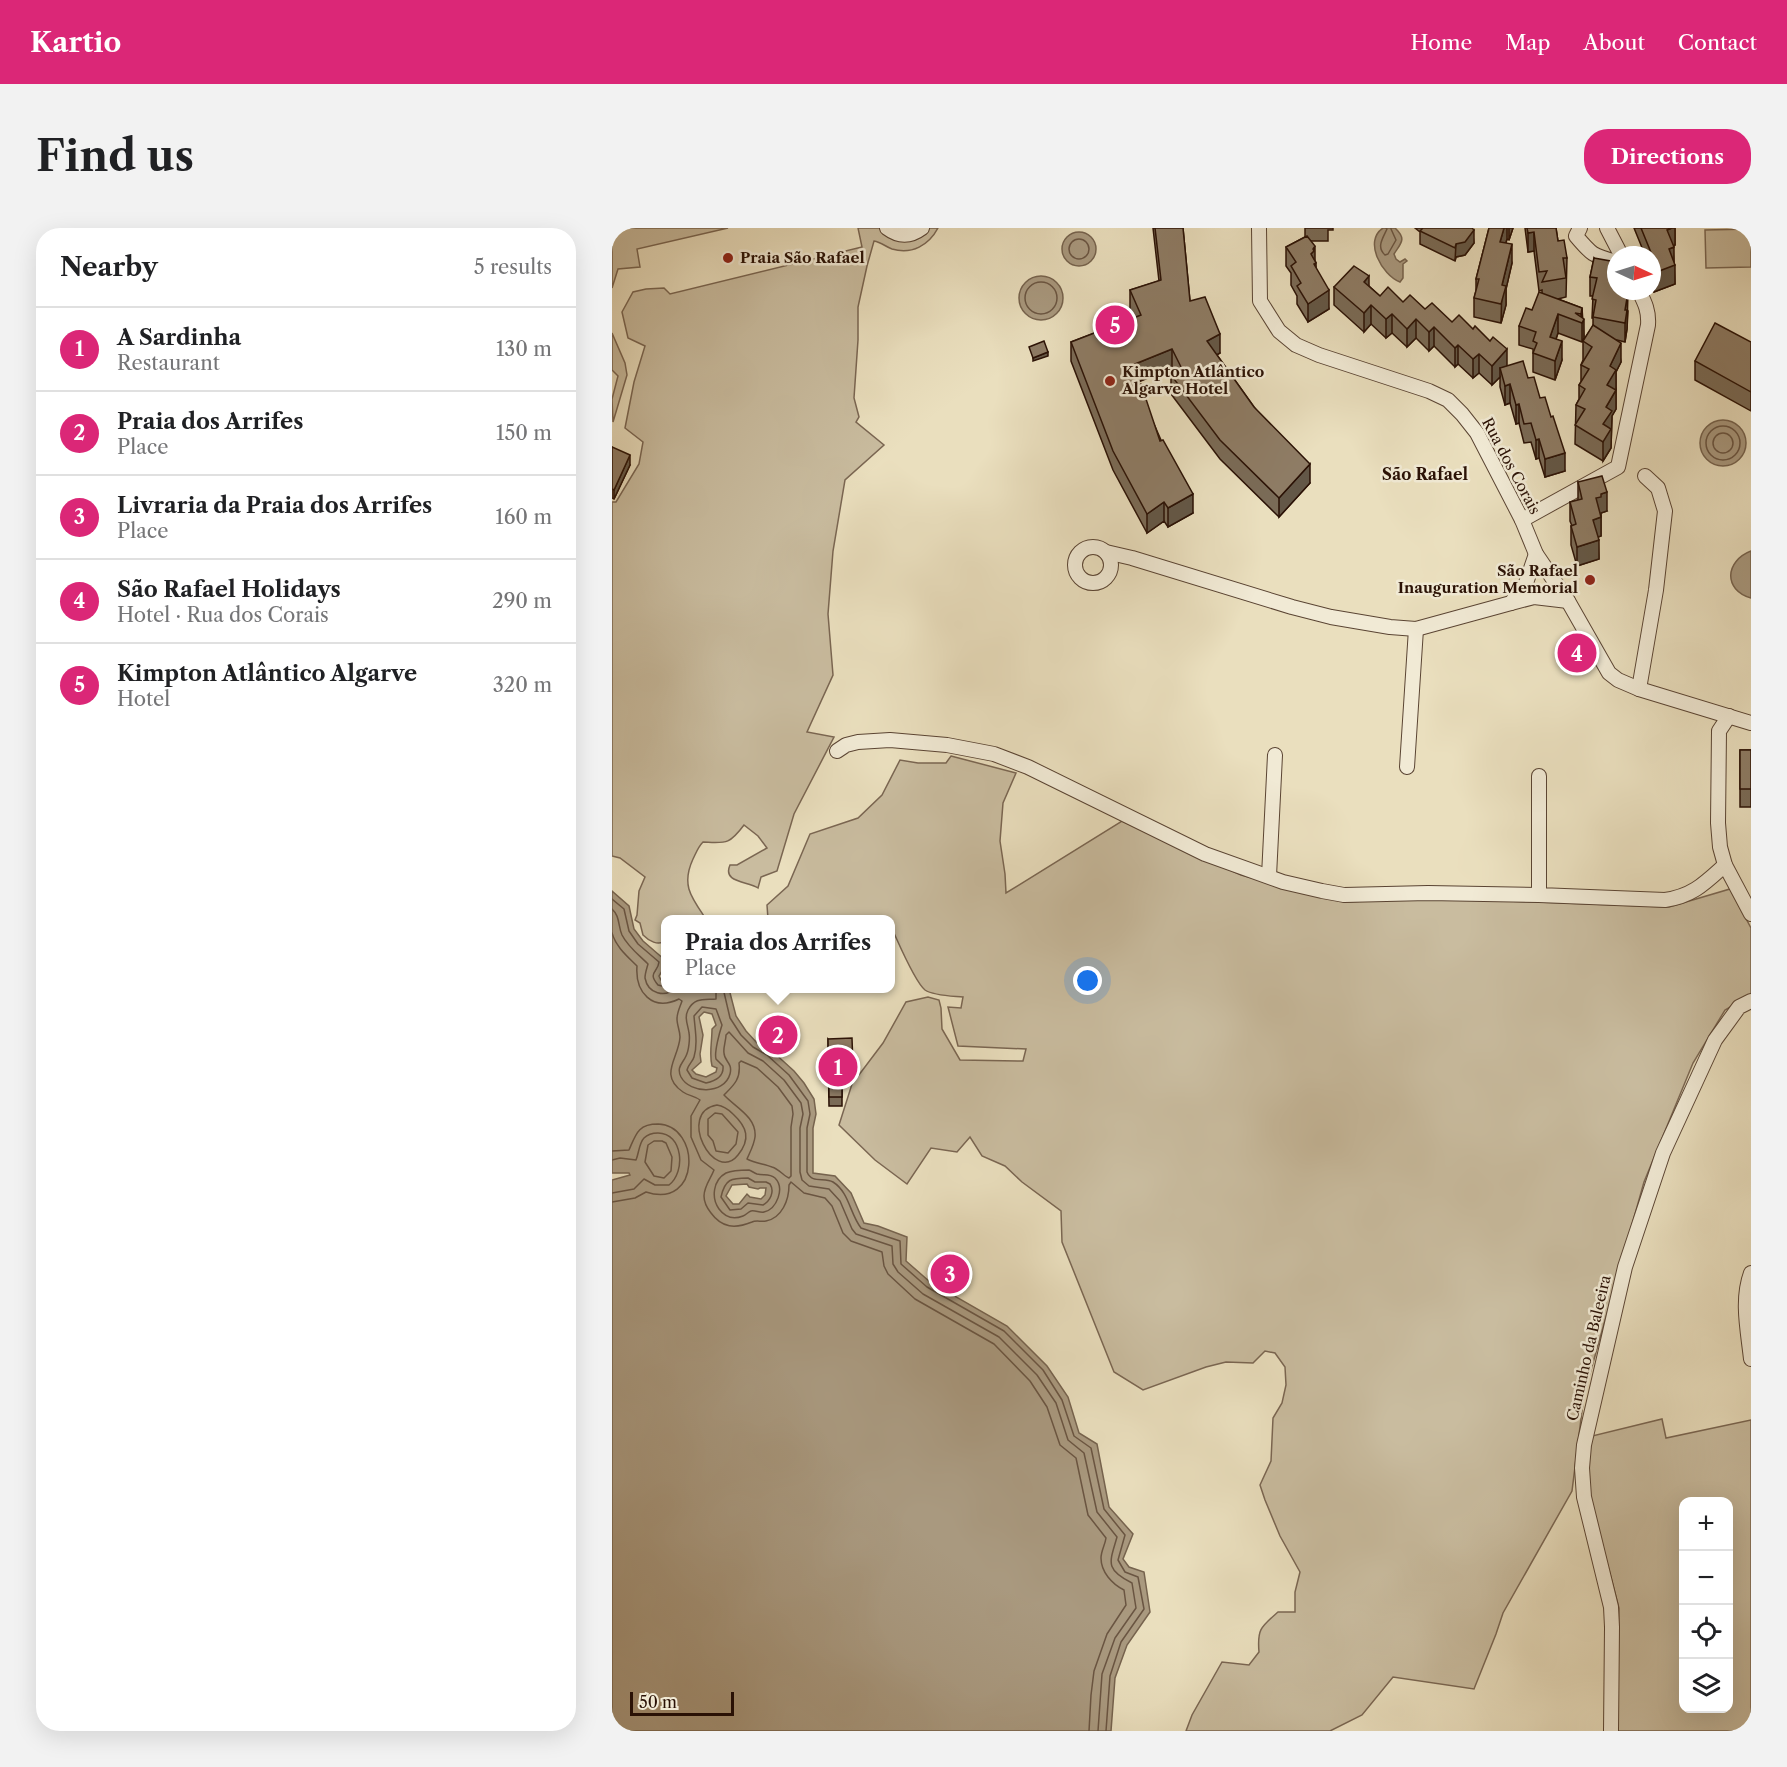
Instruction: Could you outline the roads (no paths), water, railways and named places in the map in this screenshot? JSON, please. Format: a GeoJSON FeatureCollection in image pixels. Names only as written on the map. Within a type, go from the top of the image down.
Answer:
{"type":"FeatureCollection","features":[{"type":"Feature","properties":{"kind":"street"},"geometry":{"type":"LineString","coordinates":[[887,228],[904,236],[913,234],[922,228]]}},
{"type":"Feature","properties":{"kind":"street","name":"Rua dos Corais"},"geometry":{"type":"LineString","coordinates":[[1259,228],[1260,301],[1279,331],[1296,345],[1319,355],[1429,391],[1448,400],[1462,414],[1477,433],[1522,520],[1536,554],[1568,600],[1609,673],[1618,681],[1639,689],[1751,723]]}},
{"type":"Feature","properties":{"kind":"street"},"geometry":{"type":"LineString","coordinates":[[1580,228],[1576,236],[1590,253],[1607,259]]}},
{"type":"Feature","properties":{"kind":"street"},"geometry":{"type":"LineString","coordinates":[[1608,228],[1617,246]]}},
{"type":"Feature","properties":{"kind":"street"},"geometry":{"type":"LineString","coordinates":[[1522,520],[1618,467],[1648,325],[1647,307],[1644,300]]}},
{"type":"Feature","properties":{"kind":"street"},"geometry":{"type":"LineString","coordinates":[[1639,689],[1656,590],[1665,511],[1658,488],[1645,476]]}},
{"type":"Feature","properties":{"kind":"street"},"geometry":{"type":"LineString","coordinates":[[1106,552],[1330,617],[1390,627],[1416,629],[1534,597],[1568,600]]}},
{"type":"Feature","properties":{"kind":"street"},"geometry":{"type":"LineString","coordinates":[[1510,603],[1526,583],[1536,554]]}},
{"type":"Feature","properties":{"kind":"street"},"geometry":{"type":"LineString","coordinates":[[1407,767],[1416,629]]}},
{"type":"Feature","properties":{"kind":"street"},"geometry":{"type":"LineString","coordinates":[[1729,716],[1719,731],[1720,847],[1725,865],[1751,914]]}},
{"type":"Feature","properties":{"kind":"street"},"geometry":{"type":"LineString","coordinates":[[837,751],[846,745],[858,742],[890,740],[947,745],[994,754],[1028,767],[1205,854],[1283,882],[1344,895],[1428,893],[1665,900],[1692,893],[1725,865]]}},
{"type":"Feature","properties":{"kind":"street"},"geometry":{"type":"LineString","coordinates":[[1269,876],[1275,755]]}},
{"type":"Feature","properties":{"kind":"street"},"geometry":{"type":"LineString","coordinates":[[1539,776],[1539,895]]}},
{"type":"Feature","properties":{"kind":"street","name":"Caminho da Baleeira"},"geometry":{"type":"LineString","coordinates":[[1611,1731],[1611,1607],[1584,1497],[1582,1468],[1584,1446],[1625,1267],[1663,1153],[1715,1040],[1739,1007],[1751,1001]]}},
{"type":"Feature","properties":{"kind":"street"},"geometry":{"type":"LineString","coordinates":[[1751,1273],[1746,1304],[1751,1359]]}},
{"type":"Feature","properties":{"kind":"water"},"geometry":{"type":"Polygon","coordinates":[[[1383,228],[1395,228],[1402,238],[1394,254],[1400,262],[1405,259],[1407,261],[1403,264],[1403,278],[1400,282],[1387,272],[1377,257],[1375,241],[1377,234],[1383,228]]]}},
{"type":"Feature","properties":{"kind":"water"},"geometry":{"type":"Polygon","coordinates":[[[1079,232],[1091,237],[1096,249],[1091,261],[1079,266],[1067,261],[1062,249],[1067,237],[1079,232]]]}},
{"type":"Feature","properties":{"kind":"water"},"geometry":{"type":"Polygon","coordinates":[[[1041,276],[1057,282],[1063,298],[1057,314],[1041,320],[1025,314],[1019,298],[1025,282],[1041,276]]]}},
{"type":"Feature","properties":{"kind":"water"},"geometry":{"type":"Polygon","coordinates":[[[1723,420],[1732,421],[1740,426],[1745,434],[1745,452],[1740,460],[1732,465],[1723,466],[1714,465],[1706,460],[1701,452],[1700,443],[1701,434],[1706,426],[1714,421],[1723,420]]]}},
{"type":"Feature","properties":{"kind":"water"},"geometry":{"type":"Polygon","coordinates":[[[1751,551],[1751,598],[1736,589],[1731,575],[1736,561],[1751,551]]]}},
{"type":"Feature","properties":{"kind":"water"},"geometry":{"type":"Polygon","coordinates":[[[612,891],[629,906],[634,929],[643,941],[661,957],[659,976],[661,993],[730,993],[736,1016],[746,1031],[757,1043],[771,1050],[804,1083],[814,1099],[816,1114],[813,1128],[813,1173],[835,1176],[851,1193],[864,1223],[907,1237],[906,1261],[930,1282],[1007,1326],[1047,1366],[1068,1397],[1079,1433],[1097,1444],[1109,1507],[1133,1534],[1123,1559],[1129,1567],[1144,1572],[1150,1612],[1127,1645],[1115,1678],[1111,1731],[612,1731],[612,1180],[630,1175],[629,1173],[612,1173],[612,891]],[[704,1012],[699,1017],[703,1035],[701,1062],[692,1070],[706,1077],[716,1072],[717,1068],[712,1066],[711,1057],[712,1029],[716,1025],[712,1014],[704,1012]],[[747,1184],[732,1185],[726,1196],[733,1204],[739,1204],[747,1194],[750,1197],[761,1199],[765,1195],[766,1188],[749,1187],[747,1184]]]}},
{"type":"Feature","properties":{"kind":"place","name":"Praia São Rafael"},"geometry":{"type":"Point","coordinates":[728,258]}},
{"type":"Feature","properties":{"kind":"place","name":"Kimpton Atlântico Algarve"},"geometry":{"type":"Point","coordinates":[1115,325]}},
{"type":"Feature","properties":{"kind":"place","name":"Kimpton Atlântico Algarve Hotel"},"geometry":{"type":"Point","coordinates":[1110,381]}},
{"type":"Feature","properties":{"kind":"place","name":"São Rafael Inauguration Memorial"},"geometry":{"type":"Point","coordinates":[1590,580]}},
{"type":"Feature","properties":{"kind":"place","name":"São Rafael Holidays"},"geometry":{"type":"Point","coordinates":[1577,653]}},
{"type":"Feature","properties":{"kind":"place","name":"Praia dos Arrifes"},"geometry":{"type":"Point","coordinates":[778,1035]}},
{"type":"Feature","properties":{"kind":"place","name":"A Sardinha"},"geometry":{"type":"Point","coordinates":[838,1067]}},
{"type":"Feature","properties":{"kind":"place","name":"Livraria da Praia dos Arrifes"},"geometry":{"type":"Point","coordinates":[950,1274]}},
{"type":"Feature","properties":{"kind":"district","name":"São Rafael"},"geometry":{"type":"Point","coordinates":[1425,474]}}]}
